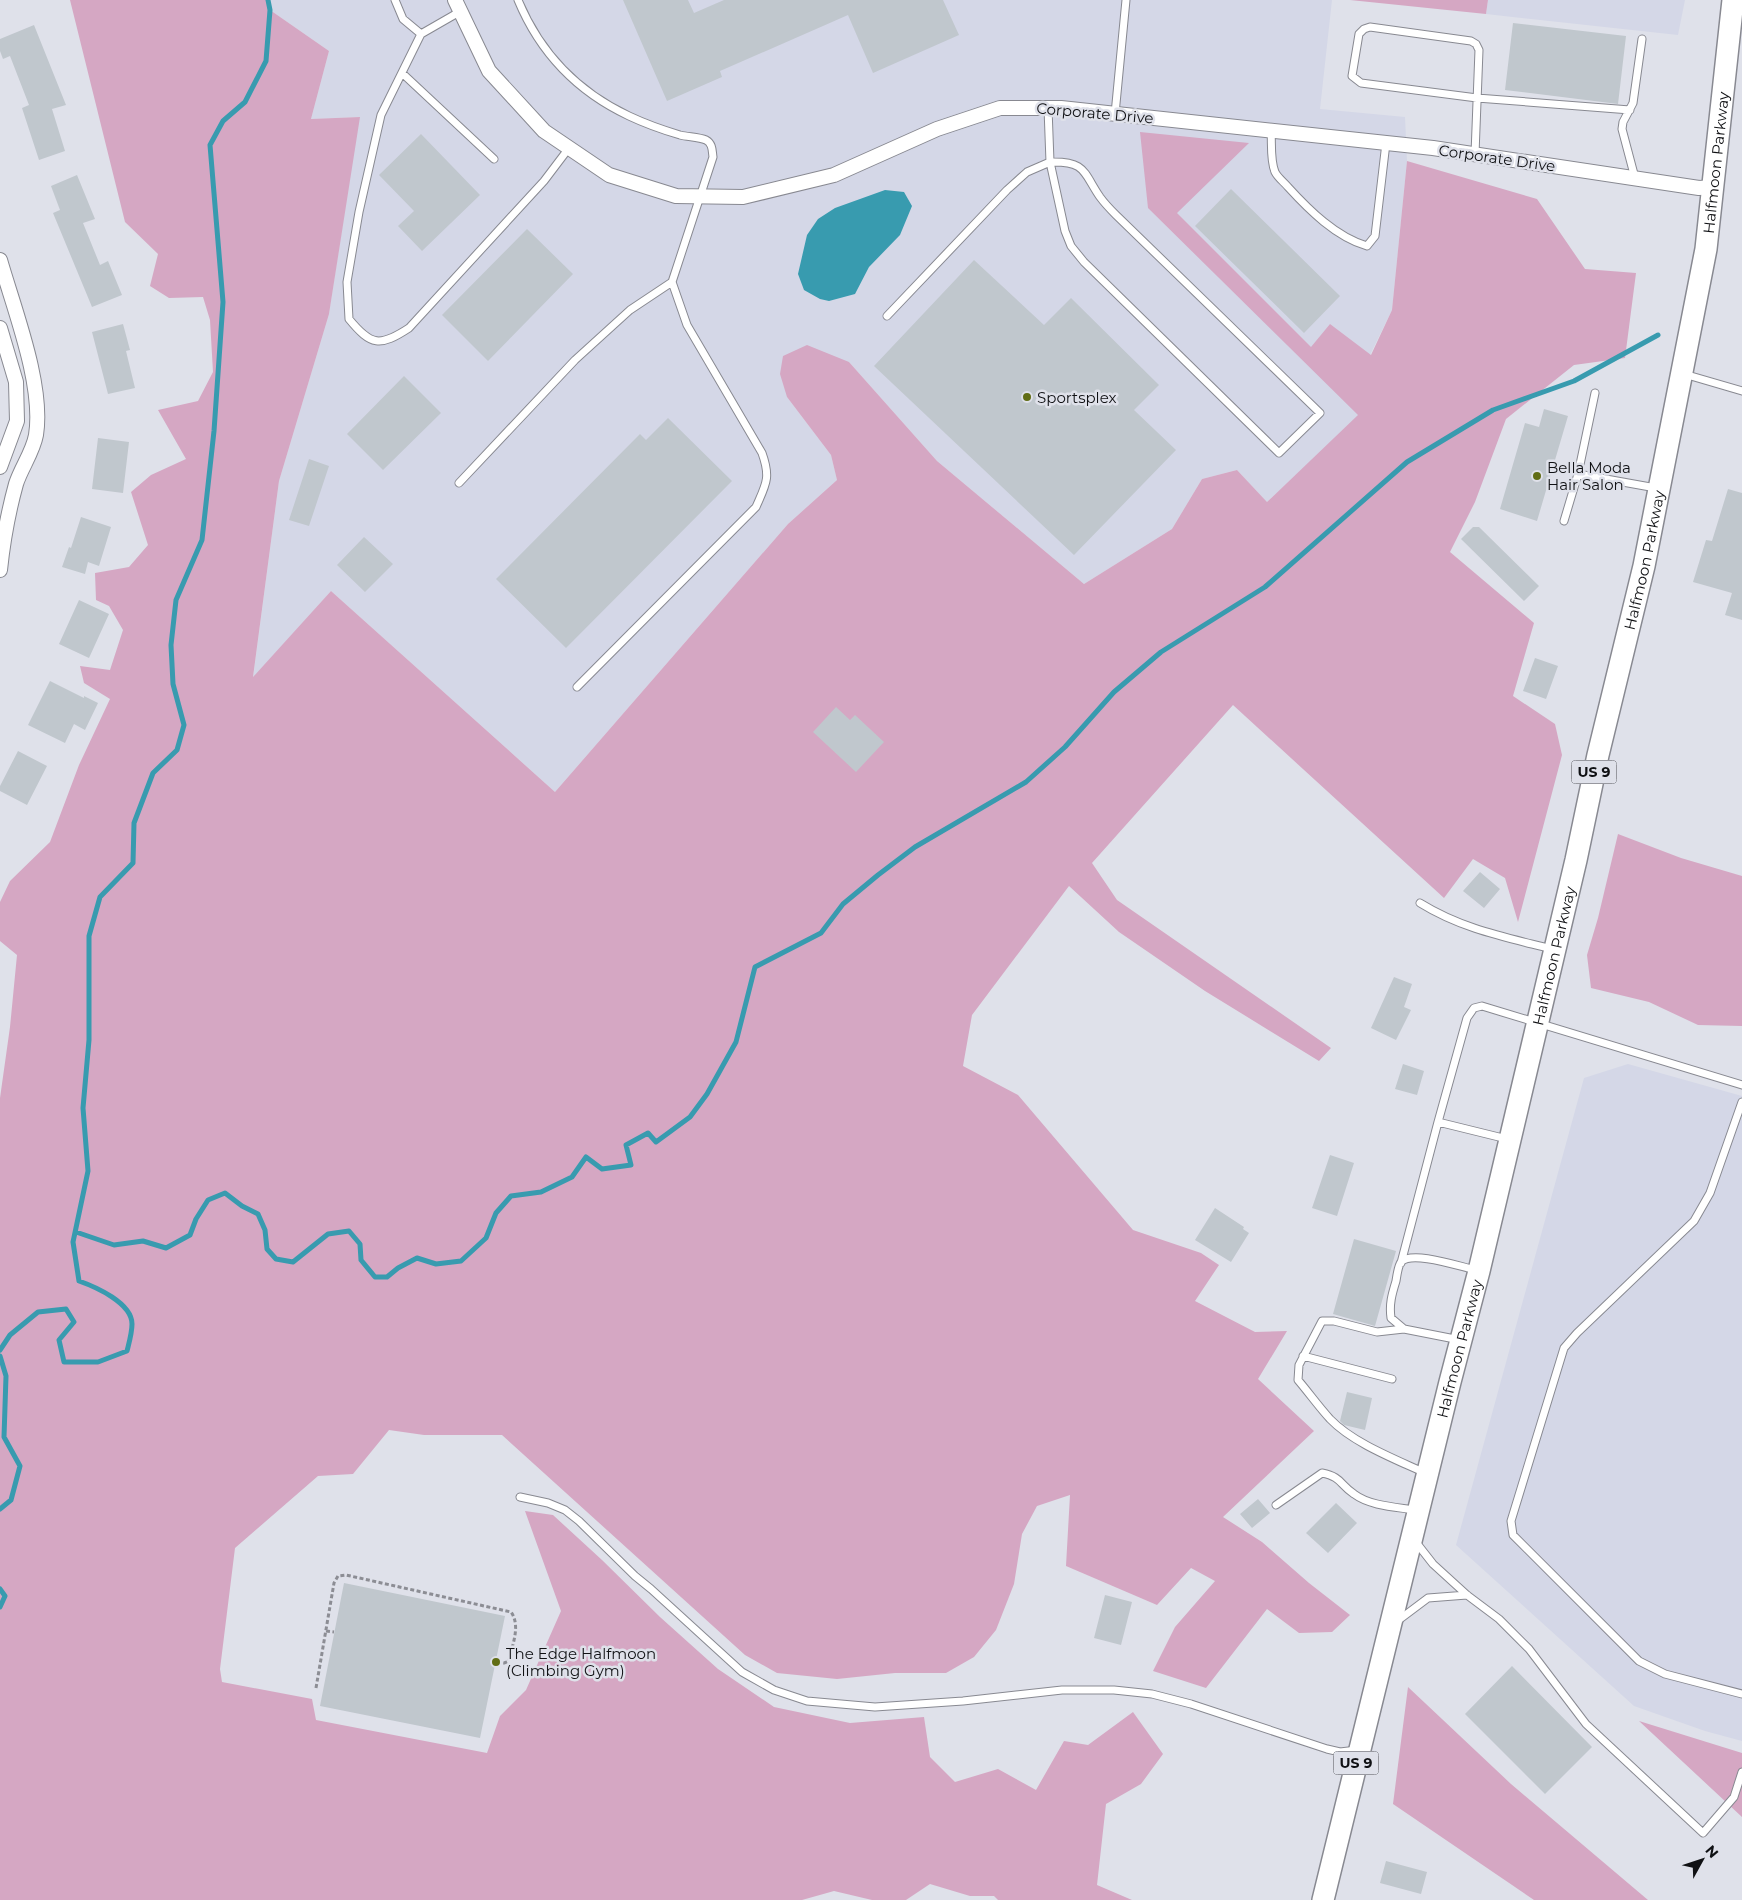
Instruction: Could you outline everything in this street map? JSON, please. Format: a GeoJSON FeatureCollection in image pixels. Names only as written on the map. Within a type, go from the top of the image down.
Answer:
{"type":"FeatureCollection","features":[{"type":"Feature","properties":{"kind":"main road","name":"Halfmoon Parkway"},"geometry":{"type":"LineString","coordinates":[[1323,1900],[1427,1474],[1479,1271],[1576,860],[1598,755],[1644,566],[1706,249],[1733,0]]}},
{"type":"Feature","properties":{"kind":"street","name":"Corporate Drive"},"geometry":{"type":"LineString","coordinates":[[458,6],[489,71],[544,132],[609,175],[676,196],[744,197],[834,175],[937,130],[1000,108],[1048,108],[1271,130],[1475,154],[1699,188],[1714,187]]}},
{"type":"Feature","properties":{"kind":"street"},"geometry":{"type":"LineString","coordinates":[[0,260],[33,372],[36,402],[36,435],[16,483],[3,537],[0,570]]}},
{"type":"Feature","properties":{"kind":"street"},"geometry":{"type":"LineString","coordinates":[[0,328],[16,382],[15,405],[17,421],[0,467]]}},
{"type":"Feature","properties":{"kind":"street"},"geometry":{"type":"LineString","coordinates":[[15,405],[36,402]]}},
{"type":"Feature","properties":{"kind":"lane"},"geometry":{"type":"LineString","coordinates":[[395,0],[403,19],[421,34]]}},
{"type":"Feature","properties":{"kind":"lane"},"geometry":{"type":"LineString","coordinates":[[518,0],[541,44],[562,70],[582,88],[630,117],[659,129],[709,142],[713,157],[672,282],[687,325],[762,453],[768,468],[766,485],[756,507],[577,687]]}},
{"type":"Feature","properties":{"kind":"lane"},"geometry":{"type":"LineString","coordinates":[[1115,114],[1126,0]]}},
{"type":"Feature","properties":{"kind":"lane"},"geometry":{"type":"LineString","coordinates":[[458,6],[421,34],[381,115],[359,212],[347,282],[349,319],[368,339],[381,341],[392,339],[409,328],[544,181],[569,148]]}},
{"type":"Feature","properties":{"kind":"lane"},"geometry":{"type":"LineString","coordinates":[[1475,154],[1477,98],[1479,50],[1476,44],[1471,41],[1370,27],[1364,29],[1359,34],[1352,76],[1355,80],[1362,83],[1477,98],[1630,110]]}},
{"type":"Feature","properties":{"kind":"lane"},"geometry":{"type":"LineString","coordinates":[[1635,178],[1622,130],[1623,122],[1633,103],[1642,39]]}},
{"type":"Feature","properties":{"kind":"lane"},"geometry":{"type":"LineString","coordinates":[[402,73],[494,159]]}},
{"type":"Feature","properties":{"kind":"lane"},"geometry":{"type":"LineString","coordinates":[[887,316],[1007,190],[1027,172],[1050,162],[1072,163],[1089,177],[1100,197],[1116,215],[1320,413],[1279,453],[1084,262],[1071,246],[1065,231],[1050,162],[1048,108]]}},
{"type":"Feature","properties":{"kind":"lane"},"geometry":{"type":"LineString","coordinates":[[1271,130],[1272,162],[1276,174],[1307,209],[1342,235],[1358,244],[1367,246],[1375,236],[1386,143]]}},
{"type":"Feature","properties":{"kind":"lane"},"geometry":{"type":"LineString","coordinates":[[459,483],[575,360],[630,310],[672,282]]}},
{"type":"Feature","properties":{"kind":"lane"},"geometry":{"type":"LineString","coordinates":[[1682,373],[1742,392]]}},
{"type":"Feature","properties":{"kind":"lane"},"geometry":{"type":"LineString","coordinates":[[1564,521],[1578,474],[1595,393]]}},
{"type":"Feature","properties":{"kind":"lane"},"geometry":{"type":"LineString","coordinates":[[1578,474],[1659,489]]}},
{"type":"Feature","properties":{"kind":"lane"},"geometry":{"type":"LineString","coordinates":[[1420,903],[1464,926],[1555,949]]}},
{"type":"Feature","properties":{"kind":"lane"},"geometry":{"type":"LineString","coordinates":[[1404,1329],[1391,1318],[1389,1305],[1467,1018],[1474,1008],[1482,1006],[1742,1085]]}},
{"type":"Feature","properties":{"kind":"lane"},"geometry":{"type":"LineString","coordinates":[[1742,1102],[1710,1193],[1694,1221],[1577,1332],[1564,1348],[1510,1520],[1513,1535],[1639,1661],[1665,1674],[1742,1694]]}},
{"type":"Feature","properties":{"kind":"lane"},"geometry":{"type":"LineString","coordinates":[[1438,1122],[1510,1140]]}},
{"type":"Feature","properties":{"kind":"lane"},"geometry":{"type":"LineString","coordinates":[[1401,1263],[1407,1258],[1414,1256],[1479,1271]]}},
{"type":"Feature","properties":{"kind":"lane"},"geometry":{"type":"LineString","coordinates":[[1427,1474],[1352,1436],[1331,1420],[1298,1380],[1299,1364],[1322,1321],[1334,1321],[1377,1332],[1404,1329],[1461,1340]]}},
{"type":"Feature","properties":{"kind":"lane"},"geometry":{"type":"LineString","coordinates":[[1303,1356],[1392,1379]]}},
{"type":"Feature","properties":{"kind":"lane"},"geometry":{"type":"LineString","coordinates":[[1276,1506],[1322,1473],[1334,1475],[1354,1494],[1371,1502],[1418,1511]]}},
{"type":"Feature","properties":{"kind":"lane"},"geometry":{"type":"LineString","coordinates":[[520,1496],[548,1503],[565,1510],[742,1672],[774,1690],[807,1701],[874,1707],[963,1702],[1053,1691],[1114,1690],[1152,1694],[1192,1704],[1327,1749],[1340,1752],[1360,1749]]}},
{"type":"Feature","properties":{"kind":"lane"},"geometry":{"type":"LineString","coordinates":[[1412,1536],[1432,1564],[1467,1595],[1499,1619],[1529,1649],[1586,1724],[1703,1833],[1734,1797],[1742,1772]]}},
{"type":"Feature","properties":{"kind":"lane"},"geometry":{"type":"LineString","coordinates":[[1390,1627],[1428,1598],[1467,1595]]}},
{"type":"Feature","properties":{"kind":"path"},"geometry":{"type":"LineString","coordinates":[[316,1688],[334,1583],[338,1576],[346,1575],[511,1612],[517,1627],[509,1661],[504,1663],[496,1662]]}},
{"type":"Feature","properties":{"kind":"path"},"geometry":{"type":"LineString","coordinates":[[326,1631],[334,1632]]}},
{"type":"Feature","properties":{"kind":"shaded area"},"geometry":{"type":"Polygon","coordinates":[[[70,0],[268,0],[270,10],[329,51],[311,119],[360,117],[329,314],[279,481],[253,677],[331,591],[555,792],[788,524],[837,480],[831,455],[787,397],[780,374],[783,356],[807,345],[849,362],[937,461],[1084,584],[1172,529],[1202,479],[1237,470],[1267,502],[1358,415],[1148,208],[1140,132],[1249,143],[1177,213],[1311,347],[1330,324],[1371,355],[1392,310],[1407,161],[1537,199],[1585,269],[1636,273],[1625,358],[1574,365],[1506,419],[1475,502],[1450,552],[1534,623],[1513,696],[1555,724],[1562,755],[1518,922],[1505,878],[1473,859],[1444,898],[1233,705],[1092,863],[1117,900],[1331,1048],[1319,1061],[1205,991],[1119,932],[1069,886],[972,1015],[963,1066],[1018,1095],[1133,1230],[1201,1253],[1219,1265],[1195,1301],[1255,1332],[1287,1331],[1258,1379],[1314,1431],[1223,1517],[1262,1542],[1309,1583],[1350,1615],[1332,1632],[1299,1633],[1267,1609],[1206,1688],[1153,1671],[1175,1627],[1215,1581],[1191,1568],[1157,1605],[1066,1566],[1070,1495],[1037,1506],[1022,1534],[1014,1584],[996,1630],[974,1657],[946,1673],[895,1673],[837,1679],[777,1673],[745,1655],[502,1435],[424,1435],[389,1430],[353,1474],[318,1476],[235,1548],[220,1669],[222,1682],[312,1699],[316,1720],[487,1753],[500,1716],[526,1690],[561,1611],[525,1511],[553,1515],[660,1617],[718,1669],[774,1707],[850,1723],[924,1717],[930,1757],[955,1782],[998,1769],[1036,1790],[1064,1741],[1088,1745],[1133,1712],[1163,1754],[1141,1784],[1106,1804],[1097,1885],[1132,1900],[998,1900],[994,1896],[970,1896],[930,1884],[906,1900],[872,1900],[834,1891],[802,1900],[0,1900],[0,1098],[10,1027],[17,955],[0,941],[0,902],[10,881],[50,842],[79,765],[110,699],[84,683],[80,666],[110,670],[123,630],[109,606],[96,600],[95,573],[129,567],[148,545],[131,492],[151,475],[186,459],[158,410],[198,401],[213,372],[210,320],[203,297],[169,298],[150,286],[158,254],[125,222],[70,0]]]}},
{"type":"Feature","properties":{"kind":"shaded area"},"geometry":{"type":"Polygon","coordinates":[[[268,0],[1332,0],[1320,109],[1405,117],[1407,161],[1392,310],[1370,355],[1359,415],[1267,502],[1237,470],[1202,479],[1172,529],[1084,584],[937,461],[849,362],[787,397],[831,455],[837,480],[788,524],[555,792],[331,591],[253,678],[279,481],[329,314],[359,117],[311,119],[329,51],[270,10],[268,0]]]}},
{"type":"Feature","properties":{"kind":"shaded area"},"geometry":{"type":"Polygon","coordinates":[[[1350,0],[1488,0],[1486,14],[1350,0]]]}},
{"type":"Feature","properties":{"kind":"shaded area"},"geometry":{"type":"Polygon","coordinates":[[[1488,0],[1685,0],[1678,35],[1486,14],[1488,0]]]}},
{"type":"Feature","properties":{"kind":"shaded area"},"geometry":{"type":"Polygon","coordinates":[[[1618,834],[1681,858],[1742,876],[1742,1026],[1698,1025],[1649,1002],[1591,988],[1587,955],[1618,834]]]}},
{"type":"Feature","properties":{"kind":"shaded area"},"geometry":{"type":"Polygon","coordinates":[[[1628,1064],[1742,1096],[1742,1741],[1705,1731],[1634,1706],[1456,1545],[1584,1078],[1628,1064]]]}},
{"type":"Feature","properties":{"kind":"shaded area"},"geometry":{"type":"Polygon","coordinates":[[[1408,1687],[1511,1784],[1648,1900],[1534,1900],[1393,1804],[1408,1687]]]}},
{"type":"Feature","properties":{"kind":"shaded area"},"geometry":{"type":"Polygon","coordinates":[[[1639,1721],[1742,1753],[1742,1817],[1639,1721]]]}},
{"type":"Feature","properties":{"kind":"water"},"geometry":{"type":"Polygon","coordinates":[[[885,190],[904,192],[912,206],[900,235],[869,267],[855,294],[829,301],[820,299],[804,290],[798,274],[807,235],[818,219],[835,208],[885,190]]]}},
{"type":"Feature","properties":{"kind":"building"},"geometry":{"type":"Polygon","coordinates":[[[623,0],[688,0],[694,13],[724,0],[943,0],[959,35],[873,73],[848,15],[720,71],[722,77],[667,101],[623,0]]]}},
{"type":"Feature","properties":{"kind":"building"},"geometry":{"type":"Polygon","coordinates":[[[1513,23],[1626,36],[1618,104],[1505,90],[1513,23]]]}},
{"type":"Feature","properties":{"kind":"building"},"geometry":{"type":"Polygon","coordinates":[[[34,25],[66,105],[52,109],[65,151],[39,160],[22,108],[29,105],[10,56],[3,59],[0,51],[0,39],[34,25]]]}},
{"type":"Feature","properties":{"kind":"building"},"geometry":{"type":"Polygon","coordinates":[[[421,134],[480,195],[422,251],[398,226],[414,211],[379,175],[421,134]]]}},
{"type":"Feature","properties":{"kind":"building"},"geometry":{"type":"Polygon","coordinates":[[[77,175],[95,219],[83,223],[100,265],[108,261],[122,295],[92,307],[53,213],[60,210],[51,186],[77,175]]]}},
{"type":"Feature","properties":{"kind":"building"},"geometry":{"type":"Polygon","coordinates":[[[1231,189],[1340,296],[1304,333],[1195,226],[1231,189]]]}},
{"type":"Feature","properties":{"kind":"building"},"geometry":{"type":"Polygon","coordinates":[[[527,229],[573,274],[488,361],[442,315],[527,229]]]}},
{"type":"Feature","properties":{"kind":"building","name":"Sportsplex"},"geometry":{"type":"Polygon","coordinates":[[[974,260],[1044,325],[1071,298],[1159,385],[1134,410],[1176,450],[1074,555],[874,366],[974,260]]]}},
{"type":"Feature","properties":{"kind":"building"},"geometry":{"type":"Polygon","coordinates":[[[123,324],[130,350],[126,351],[135,388],[108,394],[92,332],[123,324]]]}},
{"type":"Feature","properties":{"kind":"building"},"geometry":{"type":"Polygon","coordinates":[[[404,376],[441,413],[383,470],[347,434],[404,376]]]}},
{"type":"Feature","properties":{"kind":"building"},"geometry":{"type":"Polygon","coordinates":[[[1544,409],[1568,416],[1537,521],[1500,509],[1525,423],[1539,427],[1544,409]]]}},
{"type":"Feature","properties":{"kind":"building"},"geometry":{"type":"Polygon","coordinates":[[[668,418],[732,481],[566,648],[496,579],[640,434],[646,440],[668,418]]]}},
{"type":"Feature","properties":{"kind":"building"},"geometry":{"type":"Polygon","coordinates":[[[98,438],[129,442],[123,493],[92,489],[98,438]]]}},
{"type":"Feature","properties":{"kind":"building"},"geometry":{"type":"Polygon","coordinates":[[[309,459],[329,466],[309,526],[289,520],[309,459]]]}},
{"type":"Feature","properties":{"kind":"building"},"geometry":{"type":"Polygon","coordinates":[[[1728,489],[1742,493],[1742,620],[1725,615],[1732,593],[1693,582],[1706,540],[1712,541],[1728,489]]]}},
{"type":"Feature","properties":{"kind":"building"},"geometry":{"type":"Polygon","coordinates":[[[81,517],[111,527],[99,566],[88,562],[85,574],[62,567],[69,547],[71,548],[81,517]]]}},
{"type":"Feature","properties":{"kind":"building"},"geometry":{"type":"Polygon","coordinates":[[[1473,527],[1479,527],[1539,586],[1524,601],[1461,539],[1473,527]]]}},
{"type":"Feature","properties":{"kind":"building"},"geometry":{"type":"Polygon","coordinates":[[[364,537],[393,564],[365,592],[337,565],[364,537]]]}},
{"type":"Feature","properties":{"kind":"building"},"geometry":{"type":"Polygon","coordinates":[[[79,600],[109,614],[89,658],[59,644],[79,600]]]}},
{"type":"Feature","properties":{"kind":"building"},"geometry":{"type":"Polygon","coordinates":[[[1535,658],[1558,666],[1546,699],[1523,691],[1535,658]]]}},
{"type":"Feature","properties":{"kind":"building"},"geometry":{"type":"Polygon","coordinates":[[[50,681],[98,703],[85,730],[74,724],[65,743],[28,725],[50,681]]]}},
{"type":"Feature","properties":{"kind":"building"},"geometry":{"type":"Polygon","coordinates":[[[836,707],[850,720],[855,715],[884,742],[856,772],[813,732],[836,707]]]}},
{"type":"Feature","properties":{"kind":"building"},"geometry":{"type":"Polygon","coordinates":[[[18,751],[47,766],[27,805],[0,791],[0,786],[18,751]]]}},
{"type":"Feature","properties":{"kind":"building"},"geometry":{"type":"Polygon","coordinates":[[[1480,872],[1500,889],[1484,908],[1463,891],[1480,872]]]}},
{"type":"Feature","properties":{"kind":"building"},"geometry":{"type":"Polygon","coordinates":[[[1394,977],[1412,984],[1404,1007],[1411,1010],[1396,1040],[1371,1028],[1394,977]]]}},
{"type":"Feature","properties":{"kind":"building"},"geometry":{"type":"Polygon","coordinates":[[[1403,1064],[1424,1071],[1417,1095],[1395,1089],[1403,1064]]]}},
{"type":"Feature","properties":{"kind":"building"},"geometry":{"type":"Polygon","coordinates":[[[1330,1155],[1354,1163],[1337,1216],[1312,1208],[1330,1155]]]}},
{"type":"Feature","properties":{"kind":"building"},"geometry":{"type":"Polygon","coordinates":[[[1215,1208],[1244,1227],[1243,1229],[1249,1233],[1231,1262],[1195,1240],[1215,1208]]]}},
{"type":"Feature","properties":{"kind":"building"},"geometry":{"type":"Polygon","coordinates":[[[1354,1239],[1396,1251],[1375,1326],[1333,1314],[1354,1239]]]}},
{"type":"Feature","properties":{"kind":"building"},"geometry":{"type":"Polygon","coordinates":[[[1347,1392],[1372,1398],[1365,1430],[1344,1425],[1340,1421],[1347,1392]]]}},
{"type":"Feature","properties":{"kind":"building"},"geometry":{"type":"Polygon","coordinates":[[[1258,1499],[1270,1513],[1252,1528],[1240,1514],[1258,1499]]]}},
{"type":"Feature","properties":{"kind":"building"},"geometry":{"type":"Polygon","coordinates":[[[1336,1503],[1357,1523],[1328,1553],[1306,1533],[1336,1503]]]}},
{"type":"Feature","properties":{"kind":"building"},"geometry":{"type":"Polygon","coordinates":[[[344,1583],[505,1616],[480,1738],[320,1706],[344,1583]]]}},
{"type":"Feature","properties":{"kind":"building"},"geometry":{"type":"Polygon","coordinates":[[[1105,1595],[1132,1602],[1121,1645],[1094,1638],[1105,1595]]]}},
{"type":"Feature","properties":{"kind":"building"},"geometry":{"type":"Polygon","coordinates":[[[1512,1666],[1592,1747],[1545,1794],[1465,1714],[1512,1666]]]}},
{"type":"Feature","properties":{"kind":"building"},"geometry":{"type":"Polygon","coordinates":[[[1386,1861],[1427,1872],[1421,1894],[1380,1883],[1386,1861]]]}},
{"type":"Feature","properties":{"kind":"waterway"},"geometry":{"type":"LineString","coordinates":[[0,1350],[10,1335],[38,1312],[66,1309],[74,1322],[59,1340],[64,1362],[98,1362],[127,1351],[131,1334],[132,1324],[126,1309],[112,1297],[79,1281],[73,1242],[88,1171],[83,1108],[89,1040],[89,936],[100,897],[133,863],[134,823],[153,773],[177,750],[184,725],[173,684],[171,645],[176,600],[202,540],[214,431],[223,302],[210,145],[223,121],[245,102],[266,61],[270,10],[268,0]]}},
{"type":"Feature","properties":{"kind":"waterway"},"geometry":{"type":"LineString","coordinates":[[76,1232],[114,1245],[143,1241],[166,1248],[190,1235],[196,1219],[208,1200],[225,1193],[242,1206],[258,1214],[265,1230],[267,1249],[276,1259],[293,1262],[328,1234],[349,1231],[360,1244],[361,1260],[375,1277],[387,1277],[398,1268],[417,1258],[436,1264],[461,1261],[486,1238],[496,1213],[511,1196],[541,1192],[572,1177],[586,1157],[602,1169],[631,1165],[626,1145],[648,1133],[656,1142],[690,1117],[707,1094],[736,1042],[755,967],[821,933],[843,904],[915,847],[1026,782],[1065,747],[1114,692],[1161,652],[1265,587],[1407,462],[1493,410],[1574,381],[1658,335]]}},
{"type":"Feature","properties":{"kind":"waterway"},"geometry":{"type":"LineString","coordinates":[[0,1356],[6,1376],[4,1437],[20,1466],[11,1500],[0,1509]]}},
{"type":"Feature","properties":{"kind":"waterway"},"geometry":{"type":"LineString","coordinates":[[0,1589],[5,1596],[0,1607]]}},
{"type":"Feature","properties":{"kind":"place","name":"Sportsplex"},"geometry":{"type":"Point","coordinates":[1027,397]}},
{"type":"Feature","properties":{"kind":"place","name":"Bella Moda Hair Salon"},"geometry":{"type":"Point","coordinates":[1537,476]}},
{"type":"Feature","properties":{"kind":"place","name":"The Edge Halfmoon (Climbing Gym)"},"geometry":{"type":"Point","coordinates":[496,1662]}}]}
